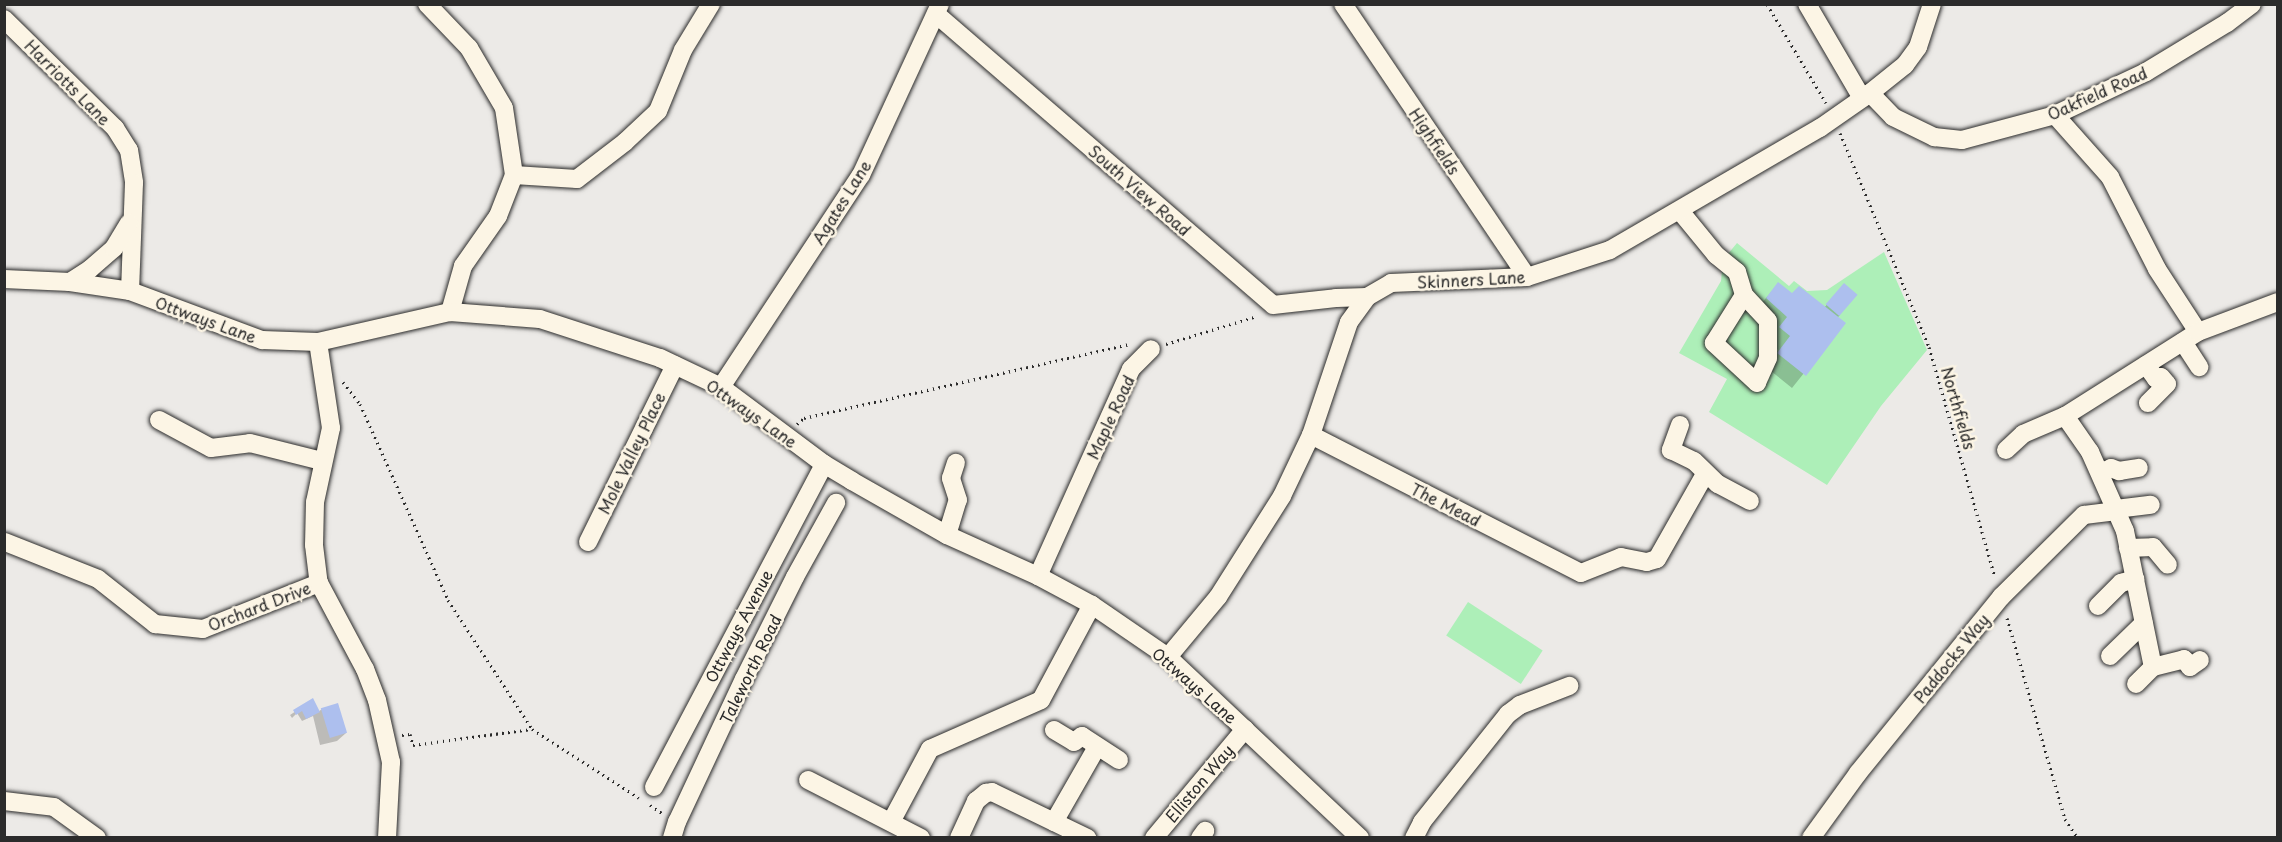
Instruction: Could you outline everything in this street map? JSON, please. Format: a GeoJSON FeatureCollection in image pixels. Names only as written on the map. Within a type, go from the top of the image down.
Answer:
{"type":"FeatureCollection","features":[{"type":"Feature","properties":{"kind":"street"},"geometry":{"type":"LineString","coordinates":[[427,4],[469,48],[504,108],[514,175],[498,216],[463,266],[450,312]]}},
{"type":"Feature","properties":{"kind":"street"},"geometry":{"type":"LineString","coordinates":[[514,175],[577,179],[625,142],[658,111],[683,50],[711,4]]}},
{"type":"Feature","properties":{"kind":"street","name":"Highfields"},"geometry":{"type":"LineString","coordinates":[[1343,4],[1527,277]]}},
{"type":"Feature","properties":{"kind":"street","name":"Oakfield Road"},"geometry":{"type":"LineString","coordinates":[[1807,4],[1866,95],[1893,117],[1934,137],[1962,140],[2055,115],[2146,72],[2228,23],[2252,4]]}},
{"type":"Feature","properties":{"kind":"street","name":"Skinners Lane"},"geometry":{"type":"LineString","coordinates":[[1168,657],[1218,597],[1282,495],[1311,435],[1349,322],[1367,297],[1391,283],[1527,277],[1610,250],[1680,211],[1835,117],[1866,95],[1905,65],[1918,47],[1932,4]]}},
{"type":"Feature","properties":{"kind":"street","name":"South View Road"},"geometry":{"type":"LineString","coordinates":[[938,9],[1273,305]]}},
{"type":"Feature","properties":{"kind":"street","name":"Agates Lane"},"geometry":{"type":"LineString","coordinates":[[721,387],[861,175],[938,9]]}},
{"type":"Feature","properties":{"kind":"street","name":"Harriotts Lane"},"geometry":{"type":"LineString","coordinates":[[4,19],[116,128],[129,150],[134,183],[130,291]]}},
{"type":"Feature","properties":{"kind":"street"},"geometry":{"type":"LineString","coordinates":[[2055,115],[2110,177],[2191,337],[2199,367]]}},
{"type":"Feature","properties":{"kind":"street"},"geometry":{"type":"LineString","coordinates":[[1680,211],[1716,255],[1737,272],[1744,295]]}},
{"type":"Feature","properties":{"kind":"street"},"geometry":{"type":"LineString","coordinates":[[70,282],[90,269],[114,248],[132,218]]}},
{"type":"Feature","properties":{"kind":"street","name":"Ottways Lane"},"geometry":{"type":"LineString","coordinates":[[4,279],[70,282],[130,291],[262,340],[318,342],[450,312],[540,319],[660,358],[721,387],[824,464],[947,535],[1038,576],[1092,605],[1168,657],[1360,837]]}},
{"type":"Feature","properties":{"kind":"street"},"geometry":{"type":"LineString","coordinates":[[1273,305],[1367,297]]}},
{"type":"Feature","properties":{"kind":"street"},"geometry":{"type":"LineString","coordinates":[[2006,450],[2023,434],[2065,416],[2191,337],[2277,302]]}},
{"type":"Feature","properties":{"kind":"street"},"geometry":{"type":"LineString","coordinates":[[318,342],[331,428],[322,461],[315,502],[315,545],[319,583],[365,669],[377,700],[391,762],[387,837]]}},
{"type":"Feature","properties":{"kind":"street","name":"Maple Road"},"geometry":{"type":"LineString","coordinates":[[1038,576],[1131,369],[1151,349]]}},
{"type":"Feature","properties":{"kind":"street","name":"Mole Valley Place"},"geometry":{"type":"LineString","coordinates":[[588,542],[675,365]]}},
{"type":"Feature","properties":{"kind":"street"},"geometry":{"type":"LineString","coordinates":[[2146,365],[2156,379],[2161,377],[2167,384],[2148,403]]}},
{"type":"Feature","properties":{"kind":"street"},"geometry":{"type":"LineString","coordinates":[[2065,416],[2090,452],[2117,510],[2128,548],[2153,667]]}},
{"type":"Feature","properties":{"kind":"street"},"geometry":{"type":"LineString","coordinates":[[159,420],[211,448],[250,443],[322,461]]}},
{"type":"Feature","properties":{"kind":"street"},"geometry":{"type":"LineString","coordinates":[[1680,426],[1671,450],[1694,461],[1705,474],[1750,501]]}},
{"type":"Feature","properties":{"kind":"street","name":"The Mead"},"geometry":{"type":"LineString","coordinates":[[1311,435],[1581,573],[1608,560],[1621,557],[1647,562],[1657,560],[1705,474]]}},
{"type":"Feature","properties":{"kind":"street"},"geometry":{"type":"LineString","coordinates":[[947,535],[958,500],[951,478],[956,463]]}},
{"type":"Feature","properties":{"kind":"street","name":"Ottways Avenue"},"geometry":{"type":"LineString","coordinates":[[654,787],[824,464]]}},
{"type":"Feature","properties":{"kind":"street"},"geometry":{"type":"LineString","coordinates":[[2100,473],[2111,468],[2119,471],[2139,468]]}},
{"type":"Feature","properties":{"kind":"street","name":"Taleworth Road"},"geometry":{"type":"LineString","coordinates":[[674,830],[795,577],[837,503]]}},
{"type":"Feature","properties":{"kind":"street","name":"Paddocks Way"},"geometry":{"type":"LineString","coordinates":[[1811,837],[1858,773],[2001,597],[2084,515],[2151,505]]}},
{"type":"Feature","properties":{"kind":"street","name":"Orchard Drive"},"geometry":{"type":"LineString","coordinates":[[5,542],[98,579],[155,624],[203,629],[319,583]]}},
{"type":"Feature","properties":{"kind":"street"},"geometry":{"type":"LineString","coordinates":[[2128,548],[2153,547],[2168,565]]}},
{"type":"Feature","properties":{"kind":"street"},"geometry":{"type":"LineString","coordinates":[[2098,606],[2121,584],[2135,579]]}},
{"type":"Feature","properties":{"kind":"street"},"geometry":{"type":"LineString","coordinates":[[891,822],[930,750],[1041,700],[1092,605]]}},
{"type":"Feature","properties":{"kind":"street"},"geometry":{"type":"LineString","coordinates":[[2110,656],[2144,623]]}},
{"type":"Feature","properties":{"kind":"street"},"geometry":{"type":"LineString","coordinates":[[2136,684],[2153,667],[2184,659],[2190,667],[2200,660]]}},
{"type":"Feature","properties":{"kind":"street"},"geometry":{"type":"LineString","coordinates":[[1414,837],[1422,822],[1508,714],[1520,705],[1569,686]]}},
{"type":"Feature","properties":{"kind":"street","name":"Elliston Way"},"geometry":{"type":"LineString","coordinates":[[1158,836],[1245,729]]}},
{"type":"Feature","properties":{"kind":"street"},"geometry":{"type":"LineString","coordinates":[[1054,730],[1074,742],[1082,736],[1119,760]]}},
{"type":"Feature","properties":{"kind":"street"},"geometry":{"type":"LineString","coordinates":[[1054,822],[1097,747]]}},
{"type":"Feature","properties":{"kind":"street"},"geometry":{"type":"LineString","coordinates":[[808,780],[921,837]]}},
{"type":"Feature","properties":{"kind":"street"},"geometry":{"type":"LineString","coordinates":[[959,837],[981,796],[992,792],[1087,837]]}},
{"type":"Feature","properties":{"kind":"street"},"geometry":{"type":"LineString","coordinates":[[4,801],[54,807],[97,837]]}},
{"type":"Feature","properties":{"kind":"path","name":"Northfields"},"geometry":{"type":"LineString","coordinates":[[1767,4],[1835,117],[1845,151],[1929,347],[2065,819],[2078,837]]}},
{"type":"Feature","properties":{"kind":"path"},"geometry":{"type":"LineString","coordinates":[[785,436],[804,418],[1134,343],[1151,349],[1261,314],[1273,305]]}},
{"type":"Feature","properties":{"kind":"path"},"geometry":{"type":"LineString","coordinates":[[340,378],[360,404],[448,600],[532,729],[674,830]]}},
{"type":"Feature","properties":{"kind":"path"},"geometry":{"type":"LineString","coordinates":[[386,738],[410,734],[413,745],[532,729]]}},
{"type":"Feature","properties":{"kind":"green space"},"geometry":{"type":"Polygon","coordinates":[[[1737,243],[1789,286],[1794,281],[1807,291],[1827,290],[1884,252],[1927,350],[1881,406],[1827,485],[1709,412],[1727,379],[1679,353],[1721,281],[1723,260],[1737,243]]]}},
{"type":"Feature","properties":{"kind":"green space"},"geometry":{"type":"Polygon","coordinates":[[[1468,602],[1543,650],[1521,684],[1446,636],[1468,602]]]}},
{"type":"Feature","properties":{"kind":"building"},"geometry":{"type":"Polygon","coordinates":[[[1778,282],[1792,293],[1799,286],[1846,323],[1806,376],[1777,353],[1790,336],[1779,327],[1787,317],[1766,298],[1778,282]]]}},
{"type":"Feature","properties":{"kind":"building"},"geometry":{"type":"Polygon","coordinates":[[[1844,283],[1858,295],[1839,316],[1826,304],[1844,283]]]}},
{"type":"Feature","properties":{"kind":"building"},"geometry":{"type":"Polygon","coordinates":[[[313,698],[320,712],[306,719],[302,711],[296,715],[293,710],[313,698]]]}},
{"type":"Feature","properties":{"kind":"building"},"geometry":{"type":"Polygon","coordinates":[[[338,703],[347,733],[330,738],[321,708],[338,703]]]}}]}
